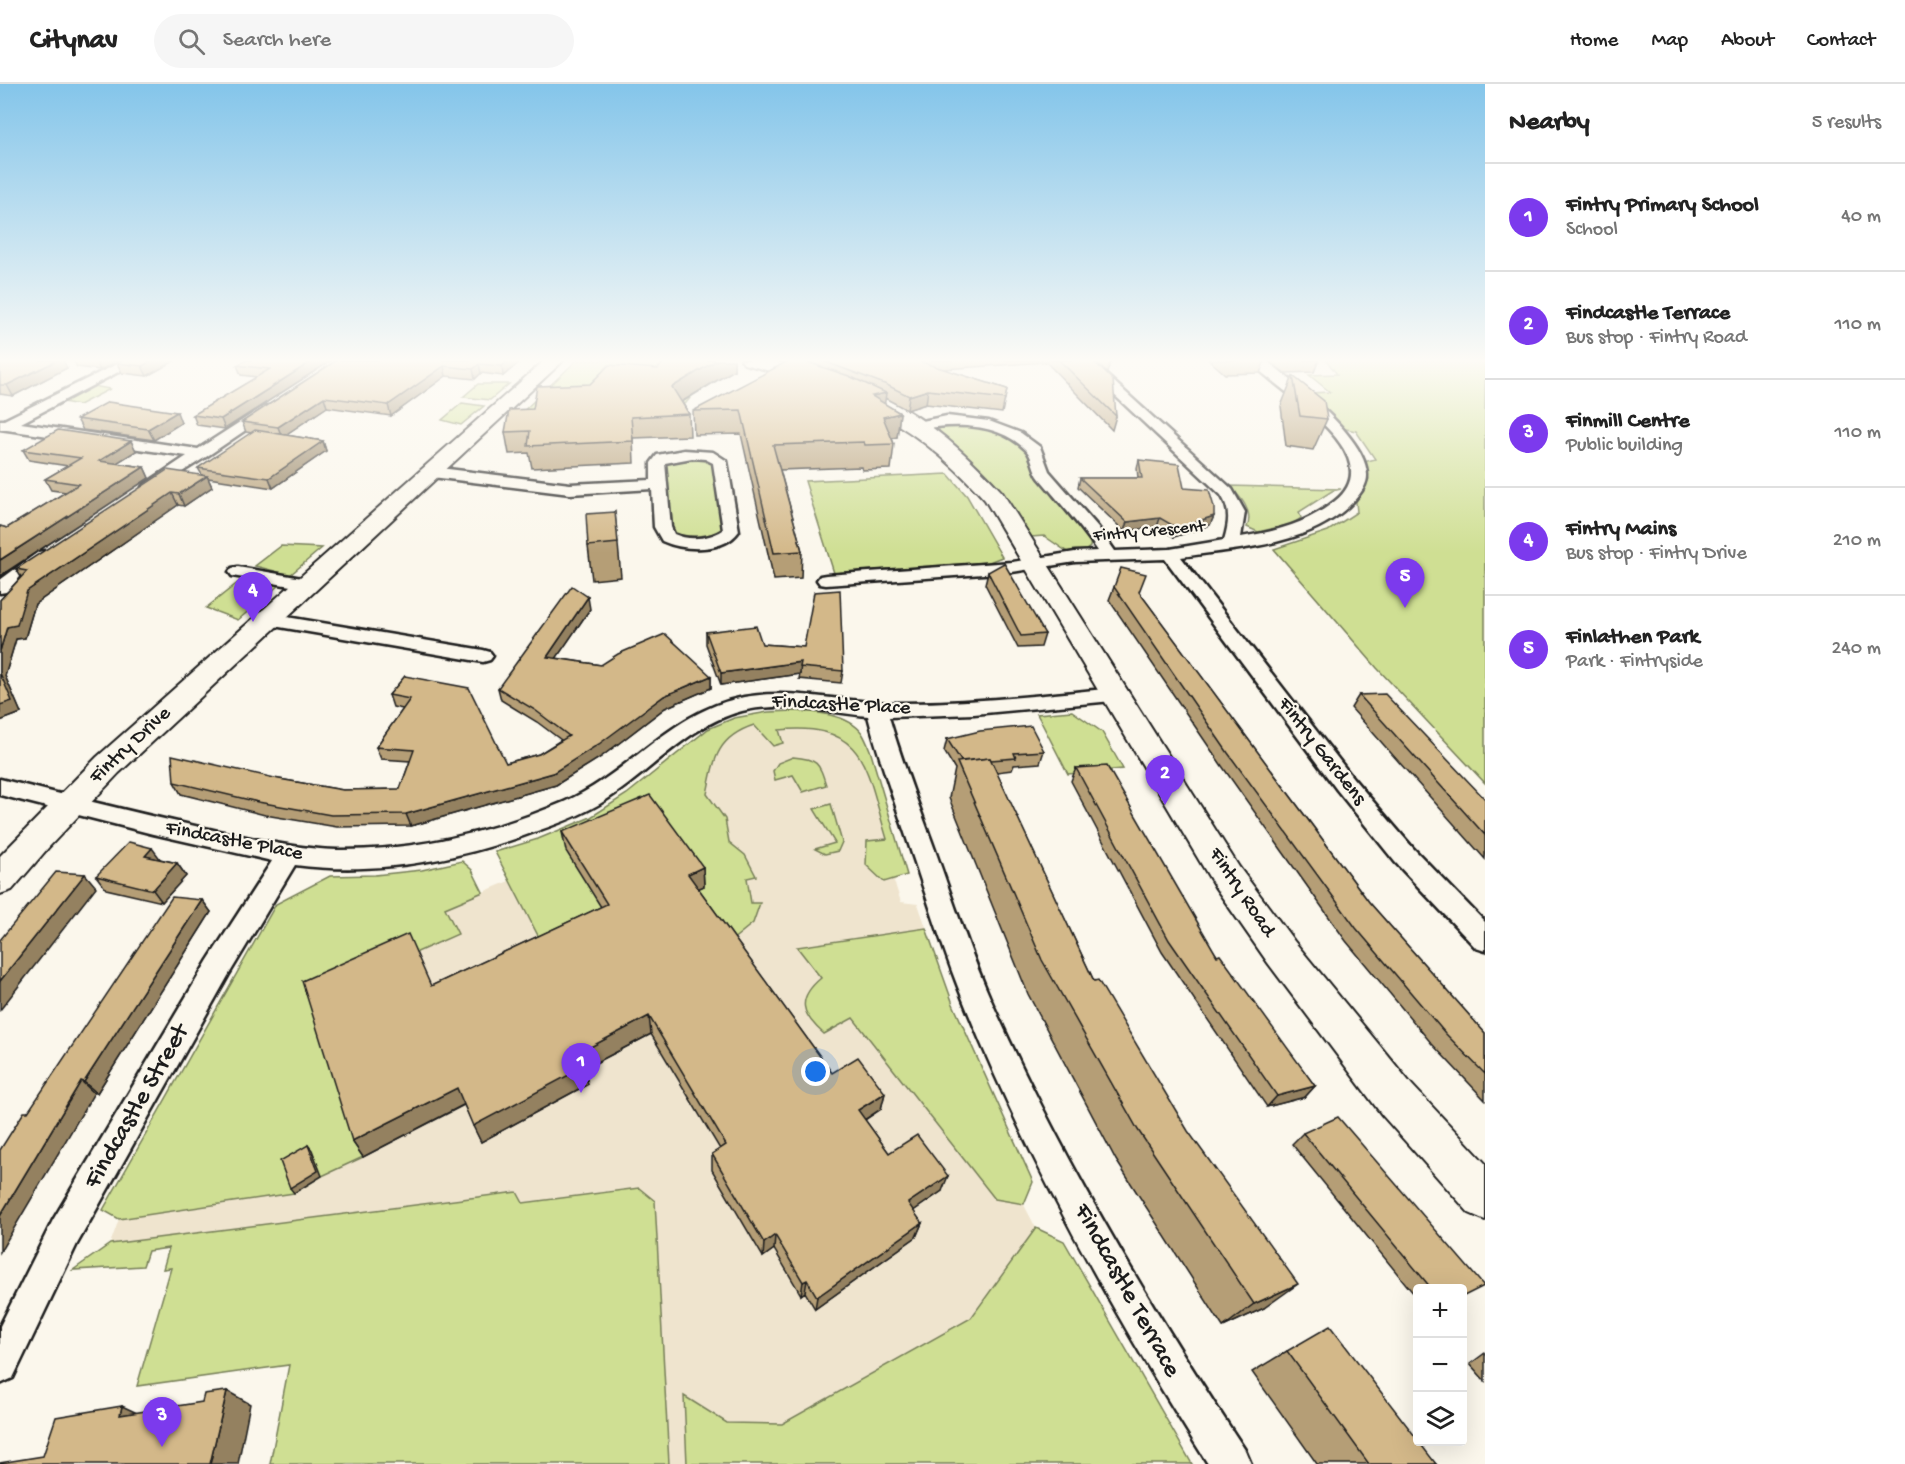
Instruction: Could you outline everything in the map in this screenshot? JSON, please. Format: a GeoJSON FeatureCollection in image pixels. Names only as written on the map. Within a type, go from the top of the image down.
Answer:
{"type":"FeatureCollection","features":[{"type":"Feature","properties":{"kind":"street"},"geometry":{"type":"LineString","coordinates":[[141,493],[247,424]]}},
{"type":"Feature","properties":{"kind":"street","name":"Fintry Drive"},"geometry":{"type":"LineString","coordinates":[[0,880],[108,765],[484,424]]}},
{"type":"Feature","properties":{"kind":"street","name":"Fintry Road"},"geometry":{"type":"LineString","coordinates":[[914,424],[946,447],[994,497],[1227,877],[1281,952],[1397,1100],[1485,1197]]}},
{"type":"Feature","properties":{"kind":"street"},"geometry":{"type":"LineString","coordinates":[[917,426],[925,424]]}},
{"type":"Feature","properties":{"kind":"street"},"geometry":{"type":"LineString","coordinates":[[984,424],[1016,436],[1035,450],[1042,472],[1092,530],[1110,556]]}},
{"type":"Feature","properties":{"kind":"street","name":"Fintry Crescent"},"geometry":{"type":"LineString","coordinates":[[1034,563],[1110,556],[1170,554],[1232,544],[1239,519],[1236,506],[1227,492],[1153,424]]}},
{"type":"Feature","properties":{"kind":"street"},"geometry":{"type":"LineString","coordinates":[[1232,544],[1281,535],[1340,507],[1354,492],[1360,478],[1359,465],[1336,430],[1330,424]]}},
{"type":"Feature","properties":{"kind":"street"},"geometry":{"type":"LineString","coordinates":[[2,426],[201,454]]}},
{"type":"Feature","properties":{"kind":"street"},"geometry":{"type":"LineString","coordinates":[[705,454],[715,456],[720,461],[731,531],[728,536],[720,540],[683,543],[670,540],[664,533],[659,484],[658,462],[662,458],[705,454]]}},
{"type":"Feature","properties":{"kind":"street"},"geometry":{"type":"LineString","coordinates":[[432,472],[570,489],[659,484]]}},
{"type":"Feature","properties":{"kind":"street"},"geometry":{"type":"LineString","coordinates":[[0,588],[62,545]]}},
{"type":"Feature","properties":{"kind":"street","name":"Fintry Gardens"},"geometry":{"type":"LineString","coordinates":[[1170,554],[1345,784],[1404,855],[1485,940]]}},
{"type":"Feature","properties":{"kind":"street"},"geometry":{"type":"LineString","coordinates":[[826,580],[1012,567],[1034,563]]}},
{"type":"Feature","properties":{"kind":"street"},"geometry":{"type":"LineString","coordinates":[[238,572],[308,584]]}},
{"type":"Feature","properties":{"kind":"street"},"geometry":{"type":"LineString","coordinates":[[269,620],[483,656]]}},
{"type":"Feature","properties":{"kind":"street","name":"Findcastle Place"},"geometry":{"type":"LineString","coordinates":[[0,787],[288,856],[353,859],[417,854],[477,842],[530,825],[579,805],[621,782],[682,731],[706,716],[740,704],[774,699],[878,710],[926,711],[1116,695]]}},
{"type":"Feature","properties":{"kind":"street","name":"Findcastle Terrace"},"geometry":{"type":"LineString","coordinates":[[878,710],[885,740],[988,1026],[1074,1201],[1179,1385],[1231,1464]]}},
{"type":"Feature","properties":{"kind":"street","name":"Findcastle Street"},"geometry":{"type":"LineString","coordinates":[[0,1365],[65,1232],[218,968],[288,856]]}},
{"type":"Feature","properties":{"kind":"shaded area"},"geometry":{"type":"Polygon","coordinates":[[[768,712],[817,712],[840,718],[861,731],[870,750],[907,875],[894,881],[901,902],[918,904],[953,1004],[1033,1182],[1024,1205],[1036,1228],[1064,1241],[839,1464],[270,1464],[289,1365],[137,1386],[171,1268],[163,1269],[169,1248],[148,1251],[143,1266],[73,1270],[110,1244],[119,1219],[103,1210],[276,904],[330,876],[375,875],[422,870],[462,861],[472,870],[483,892],[509,881],[495,852],[538,839],[591,817],[627,794],[670,758],[734,718],[768,712]]]}},
{"type":"Feature","properties":{"kind":"green space"},"geometry":{"type":"Polygon","coordinates":[[[1338,424],[1485,424],[1485,783],[1377,668],[1274,549],[1328,531],[1357,512],[1356,502],[1369,479],[1364,462],[1375,459],[1356,431],[1341,428],[1338,424]]]}},
{"type":"Feature","properties":{"kind":"green space"},"geometry":{"type":"Polygon","coordinates":[[[939,425],[986,427],[1011,437],[1029,451],[1036,475],[1091,539],[1090,547],[1083,552],[1069,553],[1044,536],[1031,537],[999,489],[964,452],[939,434],[939,425]]]}},
{"type":"Feature","properties":{"kind":"green space"},"geometry":{"type":"Polygon","coordinates":[[[707,460],[713,463],[723,530],[697,536],[671,532],[665,465],[673,461],[707,460]]]}},
{"type":"Feature","properties":{"kind":"green space"},"geometry":{"type":"Polygon","coordinates":[[[948,474],[967,496],[1002,557],[989,562],[834,573],[805,481],[948,474]]]}},
{"type":"Feature","properties":{"kind":"green space"},"geometry":{"type":"Polygon","coordinates":[[[1229,486],[1341,489],[1332,491],[1299,512],[1301,518],[1292,524],[1258,532],[1247,527],[1249,515],[1247,510],[1229,486]]]}},
{"type":"Feature","properties":{"kind":"green space"},"geometry":{"type":"Polygon","coordinates":[[[281,546],[322,548],[290,575],[255,566],[281,546]]]}},
{"type":"Feature","properties":{"kind":"green space"},"geometry":{"type":"Polygon","coordinates":[[[240,581],[279,585],[238,620],[206,608],[240,581]]]}},
{"type":"Feature","properties":{"kind":"green space"},"geometry":{"type":"Polygon","coordinates":[[[1072,711],[1102,732],[1123,769],[1068,774],[1037,714],[1072,711]]]}},
{"type":"Feature","properties":{"kind":"green space"},"geometry":{"type":"Polygon","coordinates":[[[768,712],[822,713],[840,718],[862,733],[870,750],[907,875],[884,882],[866,865],[867,841],[887,839],[867,772],[847,743],[830,734],[808,729],[779,730],[783,743],[773,746],[754,725],[732,736],[719,751],[707,794],[725,819],[729,842],[745,855],[756,876],[747,878],[751,903],[760,903],[753,923],[726,945],[689,893],[704,885],[611,923],[547,953],[495,852],[538,839],[591,817],[627,794],[708,729],[734,718],[768,712]]]}},
{"type":"Feature","properties":{"kind":"green space"},"geometry":{"type":"Polygon","coordinates":[[[793,757],[813,761],[819,767],[826,785],[803,792],[793,775],[775,780],[773,771],[778,763],[793,757]]]}},
{"type":"Feature","properties":{"kind":"green space"},"geometry":{"type":"Polygon","coordinates":[[[831,804],[842,842],[838,851],[825,854],[815,849],[835,843],[814,809],[831,804]]]}},
{"type":"Feature","properties":{"kind":"green space"},"geometry":{"type":"Polygon","coordinates":[[[462,861],[472,870],[483,892],[445,908],[458,934],[314,998],[363,1157],[322,1176],[294,1193],[119,1219],[103,1210],[276,904],[330,876],[375,875],[422,870],[462,861]]]}},
{"type":"Feature","properties":{"kind":"green space"},"geometry":{"type":"Polygon","coordinates":[[[926,928],[953,1004],[1033,1182],[1024,1204],[995,1199],[853,1018],[824,1034],[806,1013],[804,1006],[808,993],[821,978],[797,947],[926,928]]]}},
{"type":"Feature","properties":{"kind":"green space"},"geometry":{"type":"Polygon","coordinates":[[[639,1188],[655,1201],[669,1464],[270,1464],[289,1365],[137,1386],[171,1268],[163,1269],[169,1248],[148,1251],[143,1266],[73,1270],[110,1244],[517,1192],[523,1203],[639,1188]]]}},
{"type":"Feature","properties":{"kind":"green space"},"geometry":{"type":"Polygon","coordinates":[[[1036,1228],[1064,1241],[1192,1464],[687,1464],[684,1396],[727,1423],[782,1424],[971,1318],[1036,1228]]]}},
{"type":"Feature","properties":{"kind":"building"},"geometry":{"type":"Polygon","coordinates":[[[115,424],[156,424],[148,429],[115,424]]]}},
{"type":"Feature","properties":{"kind":"building"},"geometry":{"type":"Polygon","coordinates":[[[259,424],[282,424],[278,427],[259,424]]]}},
{"type":"Feature","properties":{"kind":"building"},"geometry":{"type":"Polygon","coordinates":[[[506,424],[632,424],[633,441],[528,446],[530,431],[505,432],[506,424]]]}},
{"type":"Feature","properties":{"kind":"building"},"geometry":{"type":"Polygon","coordinates":[[[744,424],[886,424],[894,444],[865,445],[864,442],[773,445],[802,551],[774,553],[744,424]]]}},
{"type":"Feature","properties":{"kind":"building"},"geometry":{"type":"Polygon","coordinates":[[[58,430],[131,441],[99,461],[144,467],[0,560],[0,526],[7,528],[79,484],[45,479],[81,458],[23,450],[58,430]]]}},
{"type":"Feature","properties":{"kind":"building"},"geometry":{"type":"Polygon","coordinates":[[[255,430],[323,441],[269,478],[198,468],[255,430]]]}},
{"type":"Feature","properties":{"kind":"building"},"geometry":{"type":"Polygon","coordinates":[[[1139,460],[1179,464],[1184,488],[1209,490],[1214,516],[1177,528],[1160,518],[1127,522],[1080,478],[1142,478],[1139,460]]]}},
{"type":"Feature","properties":{"kind":"building"},"geometry":{"type":"Polygon","coordinates":[[[167,470],[207,476],[179,494],[172,493],[27,591],[17,625],[7,627],[0,651],[0,600],[27,571],[16,569],[167,470]]]}},
{"type":"Feature","properties":{"kind":"building"},"geometry":{"type":"Polygon","coordinates":[[[615,512],[618,543],[588,546],[586,514],[615,512]]]}},
{"type":"Feature","properties":{"kind":"building"},"geometry":{"type":"Polygon","coordinates":[[[1004,563],[1045,634],[1021,636],[988,572],[1004,563]]]}},
{"type":"Feature","properties":{"kind":"building"},"geometry":{"type":"Polygon","coordinates":[[[1121,568],[1146,574],[1139,592],[1369,902],[1485,1033],[1485,1074],[1445,1033],[1356,928],[1228,753],[1114,587],[1121,568]]]}},
{"type":"Feature","properties":{"kind":"building"},"geometry":{"type":"Polygon","coordinates":[[[572,586],[588,597],[547,657],[601,665],[618,654],[665,634],[711,676],[664,696],[599,744],[553,773],[406,814],[331,815],[258,802],[174,782],[172,755],[279,779],[343,790],[400,789],[414,750],[376,747],[410,699],[389,695],[405,676],[469,688],[506,763],[539,754],[569,736],[535,710],[498,688],[572,586]]]}},
{"type":"Feature","properties":{"kind":"building"},"geometry":{"type":"Polygon","coordinates":[[[840,590],[843,671],[800,667],[801,662],[721,673],[706,632],[756,626],[762,644],[804,647],[814,592],[840,590]]]}},
{"type":"Feature","properties":{"kind":"building"},"geometry":{"type":"Polygon","coordinates":[[[0,673],[12,701],[0,705],[0,673]]]}},
{"type":"Feature","properties":{"kind":"building"},"geometry":{"type":"Polygon","coordinates":[[[1385,694],[1485,799],[1485,835],[1359,695],[1385,694]]]}},
{"type":"Feature","properties":{"kind":"building"},"geometry":{"type":"Polygon","coordinates":[[[1031,726],[1044,751],[1014,753],[1016,758],[961,761],[947,739],[980,731],[1031,726]]]}},
{"type":"Feature","properties":{"kind":"building"},"geometry":{"type":"Polygon","coordinates":[[[990,758],[1094,981],[1098,980],[1188,1131],[1298,1284],[1254,1304],[1138,1130],[1042,960],[957,762],[990,758]]]}},
{"type":"Feature","properties":{"kind":"building"},"geometry":{"type":"Polygon","coordinates":[[[1107,766],[1217,956],[1220,955],[1315,1086],[1277,1096],[1169,940],[1076,768],[1107,766]]]}},
{"type":"Feature","properties":{"kind":"building"},"geometry":{"type":"Polygon","coordinates":[[[650,795],[703,867],[688,874],[832,1073],[858,1057],[885,1093],[858,1110],[889,1153],[917,1135],[948,1176],[908,1203],[922,1223],[817,1297],[807,1280],[803,1282],[775,1235],[764,1243],[712,1154],[726,1145],[649,1016],[577,1054],[584,1067],[473,1126],[457,1088],[352,1141],[302,981],[408,934],[431,986],[607,904],[562,832],[650,795]]]}},
{"type":"Feature","properties":{"kind":"building"},"geometry":{"type":"Polygon","coordinates":[[[129,842],[152,848],[145,856],[177,863],[153,890],[96,876],[129,842]]]}},
{"type":"Feature","properties":{"kind":"building"},"geometry":{"type":"Polygon","coordinates":[[[56,872],[85,874],[0,981],[0,940],[56,872]]]}},
{"type":"Feature","properties":{"kind":"building"},"geometry":{"type":"Polygon","coordinates":[[[172,897],[202,900],[84,1082],[81,1081],[0,1216],[0,1150],[172,897]]]}},
{"type":"Feature","properties":{"kind":"building"},"geometry":{"type":"Polygon","coordinates":[[[1338,1117],[1484,1286],[1467,1294],[1467,1284],[1428,1284],[1303,1133],[1338,1117]]]}},
{"type":"Feature","properties":{"kind":"building"},"geometry":{"type":"Polygon","coordinates":[[[308,1145],[318,1171],[290,1188],[280,1161],[308,1145]]]}},
{"type":"Feature","properties":{"kind":"building"},"geometry":{"type":"Polygon","coordinates":[[[1330,1326],[1413,1434],[1413,1446],[1422,1446],[1436,1464],[1369,1464],[1287,1351],[1330,1326]]]}},
{"type":"Feature","properties":{"kind":"building"},"geometry":{"type":"Polygon","coordinates":[[[227,1391],[210,1464],[0,1464],[43,1456],[56,1417],[122,1406],[120,1415],[202,1402],[204,1394],[227,1391]]]}},
{"type":"Feature","properties":{"kind":"place","name":"Finlathen Park"},"geometry":{"type":"Point","coordinates":[1405,608]}},
{"type":"Feature","properties":{"kind":"place","name":"Fintry Mains"},"geometry":{"type":"Point","coordinates":[253,622]}},
{"type":"Feature","properties":{"kind":"place","name":"Findcastle Terrace"},"geometry":{"type":"Point","coordinates":[1165,805]}},
{"type":"Feature","properties":{"kind":"place","name":"Fintry Primary School"},"geometry":{"type":"Point","coordinates":[581,1093]}},
{"type":"Feature","properties":{"kind":"place","name":"Finmill Centre"},"geometry":{"type":"Point","coordinates":[162,1447]}}]}
